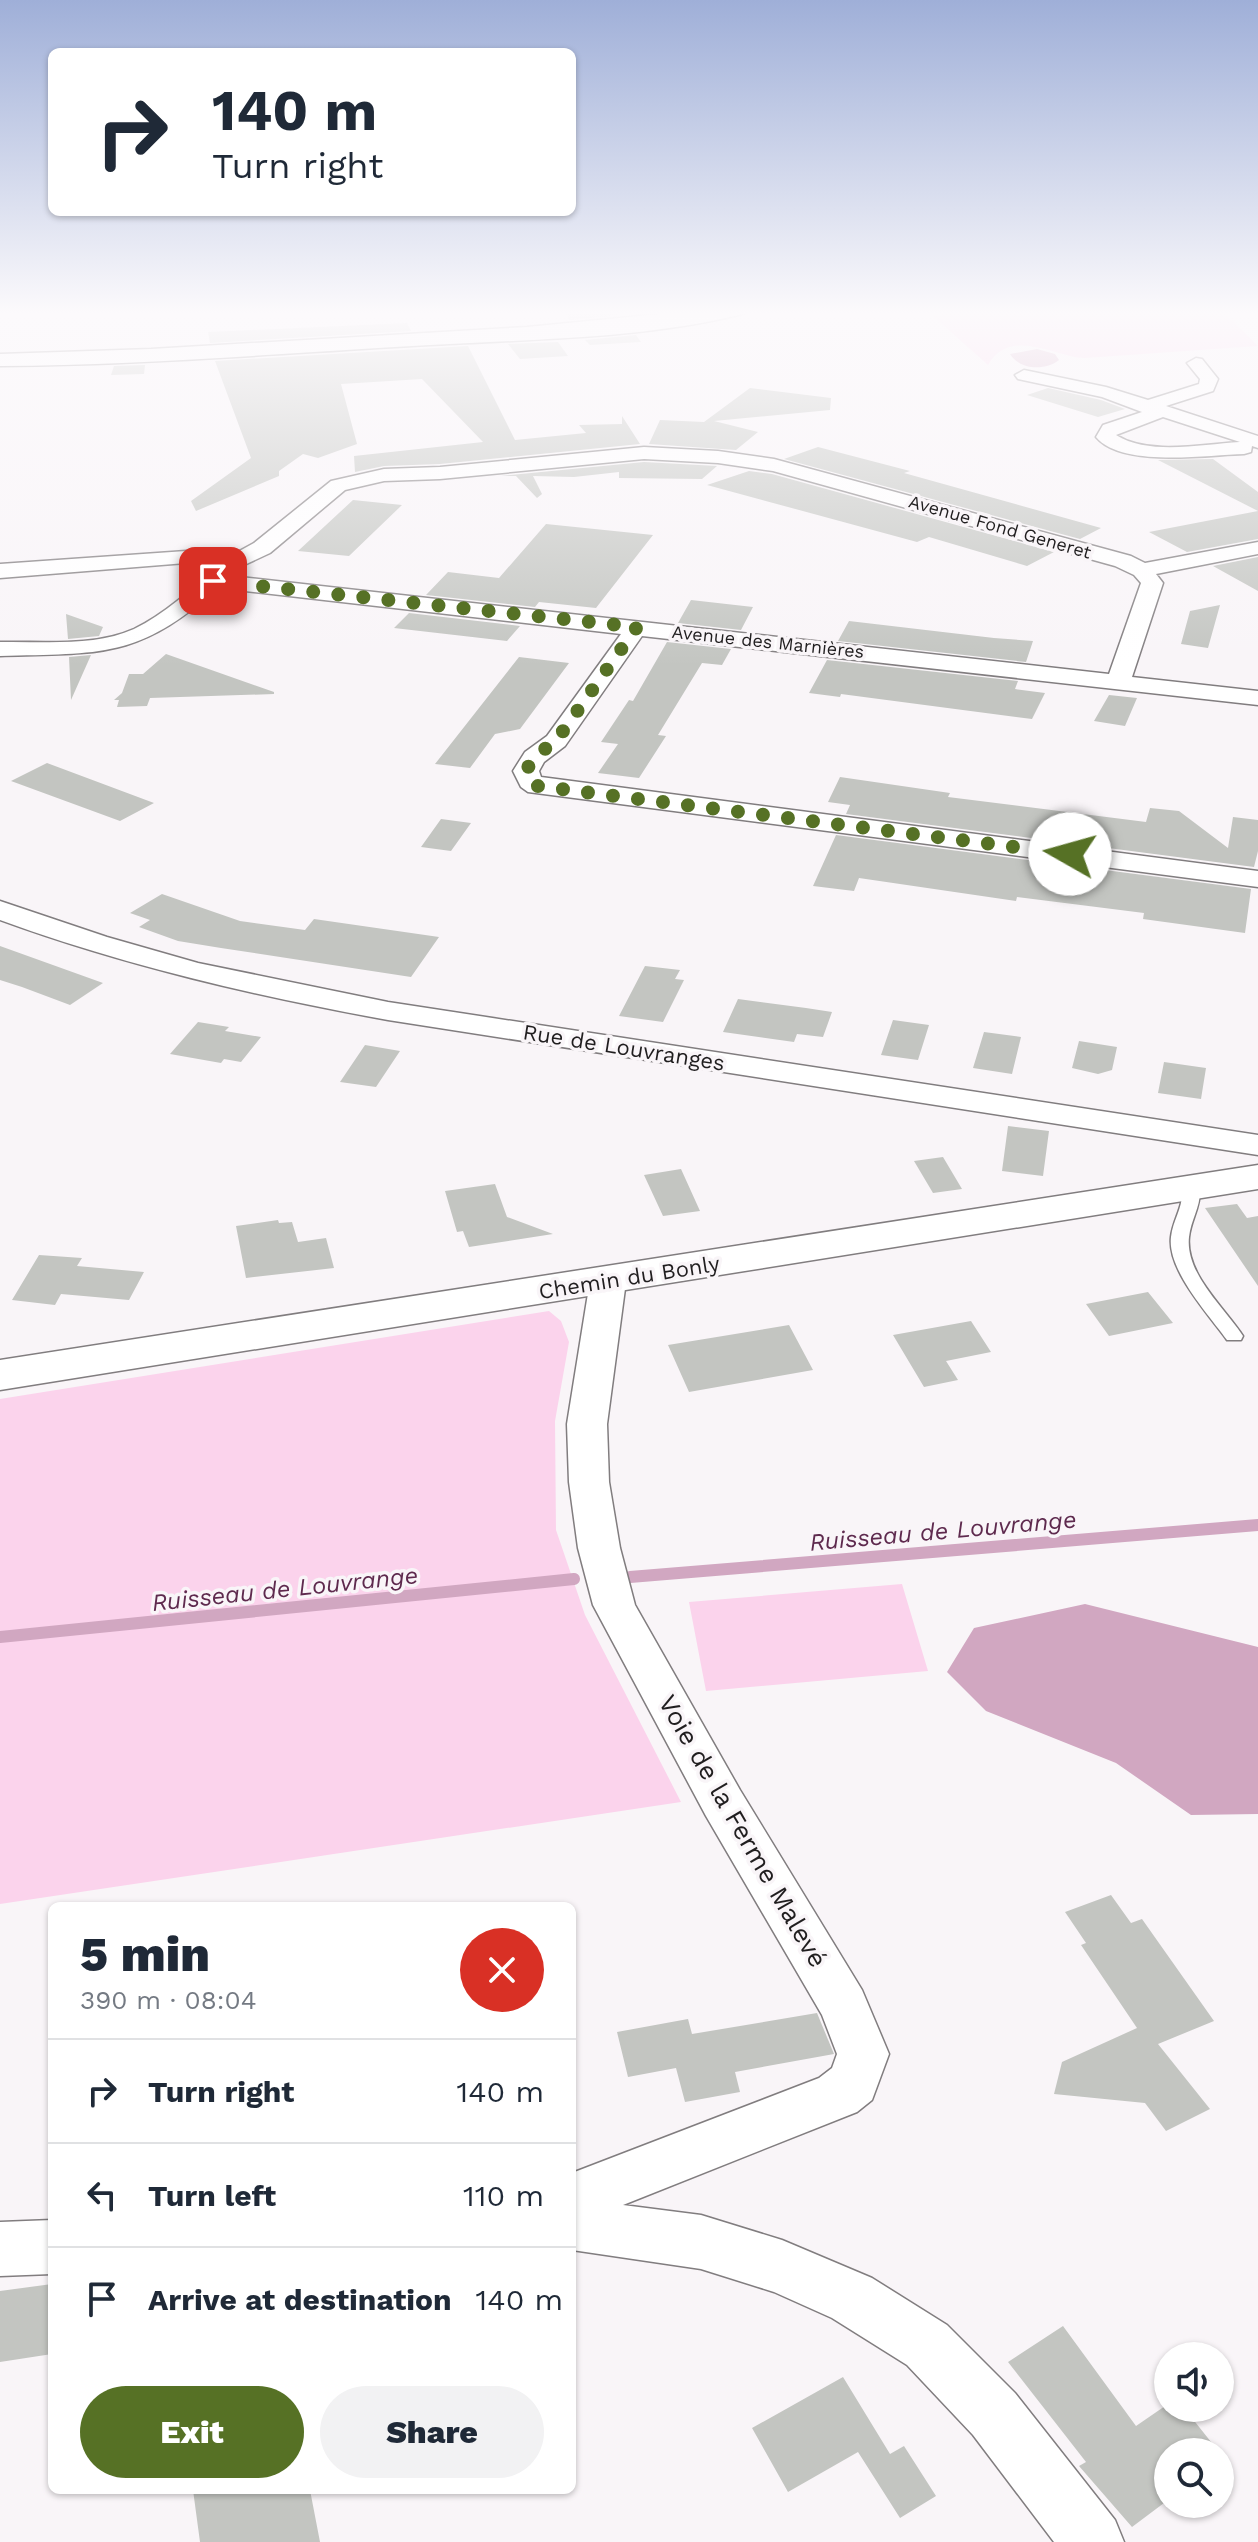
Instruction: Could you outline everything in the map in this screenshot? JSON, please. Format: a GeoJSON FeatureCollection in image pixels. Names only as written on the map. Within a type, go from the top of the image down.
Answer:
{"type":"FeatureCollection","features":[{"type":"Feature","properties":{"kind":"street"},"geometry":{"type":"LineString","coordinates":[[1109,429],[1105,437],[1118,445],[1140,449],[1258,449]]}},
{"type":"Feature","properties":{"kind":"street"},"geometry":{"type":"LineString","coordinates":[[1215,429],[1258,442]]}},
{"type":"Feature","properties":{"kind":"street","name":"Avenue Fond Generet"},"geometry":{"type":"LineString","coordinates":[[237,561],[262,548],[338,485],[355,479],[613,454],[668,453],[774,465],[1123,561],[1142,570]]}},
{"type":"Feature","properties":{"kind":"street"},"geometry":{"type":"LineString","coordinates":[[1118,682],[1152,583],[1142,570],[1258,548]]}},
{"type":"Feature","properties":{"kind":"street"},"geometry":{"type":"LineString","coordinates":[[0,571],[186,557],[237,561]]}},
{"type":"Feature","properties":{"kind":"street"},"geometry":{"type":"LineString","coordinates":[[0,649],[97,644],[139,635],[158,624],[237,561]]}},
{"type":"Feature","properties":{"kind":"street","name":"Avenue des Marnières"},"geometry":{"type":"LineString","coordinates":[[213,581],[1258,698]]}},
{"type":"Feature","properties":{"kind":"street"},"geometry":{"type":"LineString","coordinates":[[637,627],[556,741],[534,757],[526,771],[530,781],[537,786],[1258,879]]}},
{"type":"Feature","properties":{"kind":"street","name":"Rue de Louvranges"},"geometry":{"type":"LineString","coordinates":[[0,910],[93,945],[263,989],[1258,1145]]}},
{"type":"Feature","properties":{"kind":"street","name":"Chemin du Bonly"},"geometry":{"type":"LineString","coordinates":[[0,1375],[1258,1177]]}},
{"type":"Feature","properties":{"kind":"street","name":"Voie de la Ferme Malevé"},"geometry":{"type":"LineString","coordinates":[[576,2197],[838,2095],[853,2083],[863,2054],[844,2006],[723,1803],[614,1605],[589,1482],[587,1424],[608,1281]]}},
{"type":"Feature","properties":{"kind":"street"},"geometry":{"type":"LineString","coordinates":[[576,2225],[701,2242],[782,2267],[852,2298],[927,2345],[994,2414],[1093,2542]]}},
{"type":"Feature","properties":{"kind":"street"},"geometry":{"type":"LineString","coordinates":[[0,2249],[48,2247]]}},
{"type":"Feature","properties":{"kind":"lane"},"geometry":{"type":"LineString","coordinates":[[1191,1188],[1193,1205],[1179,1238],[1186,1267],[1234,1336]]}},
{"type":"Feature","properties":{"kind":"shaded area"},"geometry":{"type":"Polygon","coordinates":[[[549,1311],[561,1321],[569,1342],[555,1421],[556,1530],[585,1615],[681,1802],[0,1904],[0,1399],[549,1311]]]}},
{"type":"Feature","properties":{"kind":"shaded area"},"geometry":{"type":"Polygon","coordinates":[[[902,1584],[928,1671],[706,1691],[689,1602],[902,1584]]]}},
{"type":"Feature","properties":{"kind":"shaded area"},"geometry":{"type":"Polygon","coordinates":[[[1085,1604],[1258,1647],[1258,1814],[1191,1815],[1116,1763],[986,1711],[947,1672],[974,1628],[1085,1604]]]}},
{"type":"Feature","properties":{"kind":"building"},"geometry":{"type":"Polygon","coordinates":[[[240,429],[353,429],[357,444],[318,458],[303,454],[279,471],[279,476],[196,511],[191,501],[251,458],[240,429]]]}},
{"type":"Feature","properties":{"kind":"building"},"geometry":{"type":"Polygon","coordinates":[[[470,429],[509,429],[515,440],[586,433],[582,429],[630,429],[640,444],[440,464],[384,466],[355,472],[354,456],[483,442],[470,429]]]}},
{"type":"Feature","properties":{"kind":"building"},"geometry":{"type":"Polygon","coordinates":[[[656,429],[745,429],[758,432],[736,450],[649,444],[656,429]]]}},
{"type":"Feature","properties":{"kind":"building"},"geometry":{"type":"Polygon","coordinates":[[[818,447],[1101,528],[1080,539],[784,459],[818,447]]]}},
{"type":"Feature","properties":{"kind":"building"},"geometry":{"type":"Polygon","coordinates":[[[1213,459],[1258,492],[1258,511],[1158,460],[1213,459]]]}},
{"type":"Feature","properties":{"kind":"building"},"geometry":{"type":"Polygon","coordinates":[[[644,462],[717,466],[702,479],[619,478],[619,472],[574,477],[533,476],[542,494],[537,498],[516,476],[501,476],[644,462]]]}},
{"type":"Feature","properties":{"kind":"building"},"geometry":{"type":"Polygon","coordinates":[[[749,471],[772,474],[1054,552],[1027,566],[929,537],[917,542],[707,485],[749,471]]]}},
{"type":"Feature","properties":{"kind":"building"},"geometry":{"type":"Polygon","coordinates":[[[353,500],[402,505],[349,556],[298,551],[353,500]]]}},
{"type":"Feature","properties":{"kind":"building"},"geometry":{"type":"Polygon","coordinates":[[[1258,511],[1258,539],[1187,552],[1149,532],[1258,511]]]}},
{"type":"Feature","properties":{"kind":"building"},"geometry":{"type":"Polygon","coordinates":[[[546,524],[653,535],[596,608],[539,602],[535,607],[426,595],[448,572],[499,578],[546,524]]]}},
{"type":"Feature","properties":{"kind":"building"},"geometry":{"type":"Polygon","coordinates":[[[1258,557],[1258,591],[1213,566],[1258,557]]]}},
{"type":"Feature","properties":{"kind":"building"},"geometry":{"type":"Polygon","coordinates":[[[691,600],[753,607],[741,630],[678,623],[691,600]]]}},
{"type":"Feature","properties":{"kind":"building"},"geometry":{"type":"Polygon","coordinates":[[[1220,605],[1208,648],[1181,644],[1190,611],[1220,605]]]}},
{"type":"Feature","properties":{"kind":"building"},"geometry":{"type":"Polygon","coordinates":[[[409,613],[520,626],[507,641],[394,628],[409,613]]]}},
{"type":"Feature","properties":{"kind":"building"},"geometry":{"type":"Polygon","coordinates":[[[66,614],[103,627],[99,636],[68,639],[66,614]]]}},
{"type":"Feature","properties":{"kind":"building"},"geometry":{"type":"Polygon","coordinates":[[[849,621],[1033,641],[1026,662],[838,641],[849,621]]]}},
{"type":"Feature","properties":{"kind":"building"},"geometry":{"type":"Polygon","coordinates":[[[667,642],[731,649],[722,665],[702,663],[658,735],[666,736],[639,778],[598,773],[618,744],[601,742],[629,700],[633,701],[667,642]]]}},
{"type":"Feature","properties":{"kind":"building"},"geometry":{"type":"Polygon","coordinates":[[[166,654],[274,694],[150,698],[147,706],[117,707],[119,700],[114,700],[122,693],[129,674],[143,674],[166,654]]]}},
{"type":"Feature","properties":{"kind":"building"},"geometry":{"type":"Polygon","coordinates":[[[91,655],[71,700],[69,657],[91,655]]]}},
{"type":"Feature","properties":{"kind":"building"},"geometry":{"type":"Polygon","coordinates":[[[519,657],[569,663],[520,729],[495,734],[470,768],[435,764],[519,657]]]}},
{"type":"Feature","properties":{"kind":"building"},"geometry":{"type":"Polygon","coordinates":[[[827,660],[1018,681],[1015,689],[1045,693],[1032,719],[841,694],[840,697],[809,693],[827,660]]]}},
{"type":"Feature","properties":{"kind":"building"},"geometry":{"type":"Polygon","coordinates":[[[1109,695],[1137,698],[1125,726],[1094,721],[1109,695]]]}},
{"type":"Feature","properties":{"kind":"building"},"geometry":{"type":"Polygon","coordinates":[[[47,763],[154,803],[120,821],[11,781],[47,763]]]}},
{"type":"Feature","properties":{"kind":"building"},"geometry":{"type":"Polygon","coordinates":[[[840,777],[950,793],[948,797],[1146,822],[1150,808],[1179,811],[1228,848],[1233,817],[1258,820],[1258,851],[1254,867],[846,814],[850,805],[828,802],[840,777]]]}},
{"type":"Feature","properties":{"kind":"building"},"geometry":{"type":"Polygon","coordinates":[[[441,819],[471,823],[451,851],[421,847],[441,819]]]}},
{"type":"Feature","properties":{"kind":"building"},"geometry":{"type":"Polygon","coordinates":[[[836,835],[1251,889],[1245,933],[1143,919],[1144,913],[1017,897],[1016,901],[859,878],[854,891],[813,886],[836,835]]]}},
{"type":"Feature","properties":{"kind":"building"},"geometry":{"type":"Polygon","coordinates":[[[162,894],[240,921],[305,930],[314,919],[439,937],[411,977],[221,948],[178,941],[139,927],[150,920],[130,913],[162,894]]]}},
{"type":"Feature","properties":{"kind":"building"},"geometry":{"type":"Polygon","coordinates":[[[0,946],[103,983],[70,1005],[0,980],[0,946]]]}},
{"type":"Feature","properties":{"kind":"building"},"geometry":{"type":"Polygon","coordinates":[[[645,966],[680,970],[675,979],[684,980],[663,1022],[619,1016],[645,966]]]}},
{"type":"Feature","properties":{"kind":"building"},"geometry":{"type":"Polygon","coordinates":[[[738,999],[832,1012],[823,1037],[797,1034],[794,1042],[723,1032],[738,999]]]}},
{"type":"Feature","properties":{"kind":"building"},"geometry":{"type":"Polygon","coordinates":[[[893,1020],[929,1025],[918,1060],[881,1055],[893,1020]]]}},
{"type":"Feature","properties":{"kind":"building"},"geometry":{"type":"Polygon","coordinates":[[[198,1022],[229,1027],[225,1031],[261,1037],[241,1062],[224,1059],[221,1063],[170,1054],[198,1022]]]}},
{"type":"Feature","properties":{"kind":"building"},"geometry":{"type":"Polygon","coordinates":[[[984,1032],[1021,1037],[1012,1074],[973,1068],[984,1032]]]}},
{"type":"Feature","properties":{"kind":"building"},"geometry":{"type":"Polygon","coordinates":[[[1079,1041],[1117,1047],[1112,1070],[1098,1074],[1072,1068],[1079,1041]]]}},
{"type":"Feature","properties":{"kind":"building"},"geometry":{"type":"Polygon","coordinates":[[[365,1045],[400,1051],[376,1087],[340,1082],[365,1045]]]}},
{"type":"Feature","properties":{"kind":"building"},"geometry":{"type":"Polygon","coordinates":[[[1164,1062],[1206,1068],[1201,1099],[1158,1093],[1164,1062]]]}},
{"type":"Feature","properties":{"kind":"building"},"geometry":{"type":"Polygon","coordinates":[[[1008,1126],[1049,1131],[1043,1176],[1002,1171],[1008,1126]]]}},
{"type":"Feature","properties":{"kind":"building"},"geometry":{"type":"Polygon","coordinates":[[[943,1157],[962,1189],[933,1193],[914,1161],[943,1157]]]}},
{"type":"Feature","properties":{"kind":"building"},"geometry":{"type":"Polygon","coordinates":[[[681,1169],[700,1211],[663,1216],[644,1175],[681,1169]]]}},
{"type":"Feature","properties":{"kind":"building"},"geometry":{"type":"Polygon","coordinates":[[[495,1184],[507,1217],[553,1234],[469,1247],[463,1231],[457,1232],[445,1191],[495,1184]]]}},
{"type":"Feature","properties":{"kind":"building"},"geometry":{"type":"Polygon","coordinates":[[[1237,1204],[1247,1218],[1258,1216],[1258,1286],[1205,1208],[1237,1204]]]}},
{"type":"Feature","properties":{"kind":"building"},"geometry":{"type":"Polygon","coordinates":[[[278,1220],[279,1223],[292,1222],[298,1242],[326,1238],[334,1268],[246,1278],[236,1226],[278,1220]]]}},
{"type":"Feature","properties":{"kind":"building"},"geometry":{"type":"Polygon","coordinates":[[[39,1255],[82,1258],[77,1266],[144,1272],[129,1300],[61,1294],[55,1305],[12,1300],[39,1255]]]}},
{"type":"Feature","properties":{"kind":"building"},"geometry":{"type":"Polygon","coordinates":[[[1148,1292],[1173,1323],[1109,1336],[1086,1304],[1148,1292]]]}},
{"type":"Feature","properties":{"kind":"building"},"geometry":{"type":"Polygon","coordinates":[[[971,1321],[991,1352],[946,1361],[958,1380],[924,1387],[893,1335],[971,1321]]]}},
{"type":"Feature","properties":{"kind":"building"},"geometry":{"type":"Polygon","coordinates":[[[789,1325],[813,1370],[689,1392],[668,1345],[789,1325]]]}},
{"type":"Feature","properties":{"kind":"building"},"geometry":{"type":"Polygon","coordinates":[[[1111,1895],[1131,1923],[1142,1919],[1214,2021],[1158,2044],[1210,2109],[1166,2131],[1145,2103],[1054,2094],[1062,2062],[1137,2028],[1081,1945],[1086,1943],[1065,1912],[1111,1895]]]}},
{"type":"Feature","properties":{"kind":"building"},"geometry":{"type":"Polygon","coordinates":[[[817,2013],[834,2054],[735,2072],[740,2092],[685,2102],[676,2068],[628,2077],[617,2032],[688,2019],[692,2034],[817,2013]]]}},
{"type":"Feature","properties":{"kind":"building"},"geometry":{"type":"Polygon","coordinates":[[[48,2285],[48,2355],[0,2362],[0,2291],[48,2285]]]}},
{"type":"Feature","properties":{"kind":"building"},"geometry":{"type":"Polygon","coordinates":[[[1063,2326],[1136,2426],[1154,2414],[1154,2422],[1195,2422],[1208,2438],[1154,2438],[1154,2510],[1132,2527],[1079,2466],[1086,2462],[1008,2362],[1063,2326]]]}},
{"type":"Feature","properties":{"kind":"building"},"geometry":{"type":"Polygon","coordinates":[[[843,2377],[890,2454],[904,2446],[936,2496],[900,2518],[858,2452],[788,2492],[752,2428],[843,2377]]]}},
{"type":"Feature","properties":{"kind":"building"},"geometry":{"type":"Polygon","coordinates":[[[194,2494],[311,2494],[320,2542],[200,2542],[194,2494]]]}},
{"type":"Feature","properties":{"kind":"waterway","name":"Ruisseau de Louvrange"},"geometry":{"type":"LineString","coordinates":[[630,1577],[1258,1525]]}},
{"type":"Feature","properties":{"kind":"waterway","name":"Ruisseau de Louvrange"},"geometry":{"type":"LineString","coordinates":[[0,1637],[574,1579]]}},
{"type":"Feature","properties":{"kind":"route"},"geometry":{"type":"LineString","coordinates":[[213,581],[637,627],[556,741],[534,757],[526,771],[530,781],[537,786],[1070,854]]}}]}
